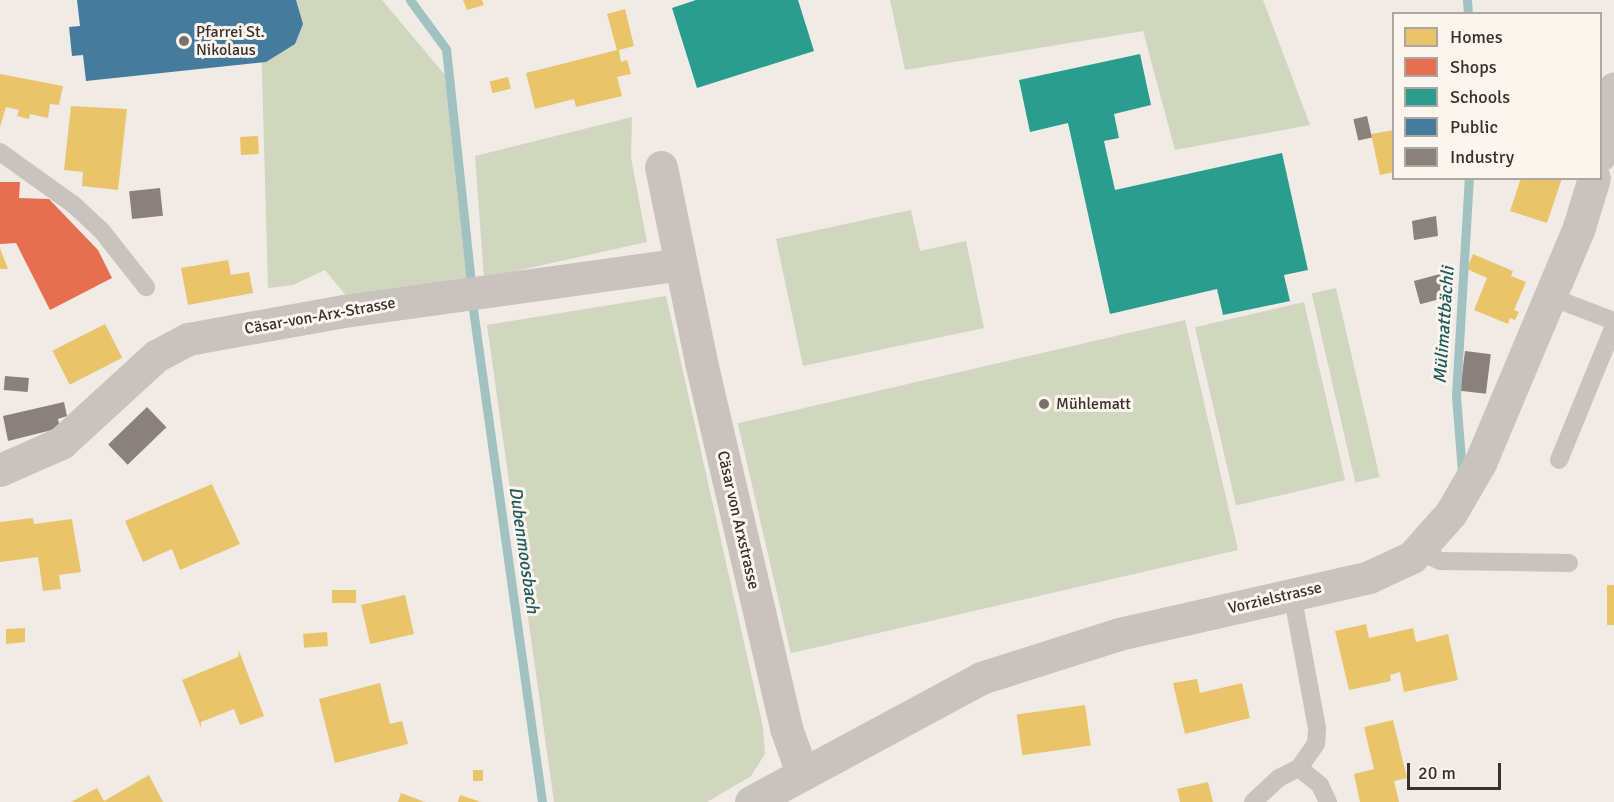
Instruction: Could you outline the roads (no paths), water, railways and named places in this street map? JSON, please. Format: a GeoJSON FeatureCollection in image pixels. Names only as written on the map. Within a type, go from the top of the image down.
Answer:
{"type":"FeatureCollection","features":[{"type":"Feature","properties":{"kind":"street"},"geometry":{"type":"LineString","coordinates":[[1602,145],[1614,88]]}},
{"type":"Feature","properties":{"kind":"street","name":"Cäsar von Arxstrasse"},"geometry":{"type":"LineString","coordinates":[[661,167],[786,728],[802,773]]}},
{"type":"Feature","properties":{"kind":"street","name":"Vorzielstrasse"},"geometry":{"type":"LineString","coordinates":[[751,802],[981,678],[1119,634],[1369,577],[1419,551],[1450,513],[1480,463],[1580,227],[1593,180]]}},
{"type":"Feature","properties":{"kind":"street","name":"Cäsar-von-Arx-Strasse"},"geometry":{"type":"LineString","coordinates":[[1,465],[61,443],[156,356],[188,339],[344,310],[681,264]]}},
{"type":"Feature","properties":{"kind":"lane"},"geometry":{"type":"LineString","coordinates":[[0,152],[81,211],[146,286]]}},
{"type":"Feature","properties":{"kind":"lane"},"geometry":{"type":"LineString","coordinates":[[1551,297],[1614,321]]}},
{"type":"Feature","properties":{"kind":"lane"},"geometry":{"type":"LineString","coordinates":[[1559,460],[1614,326]]}},
{"type":"Feature","properties":{"kind":"lane"},"geometry":{"type":"LineString","coordinates":[[1419,551],[1440,561],[1569,563]]}},
{"type":"Feature","properties":{"kind":"lane"},"geometry":{"type":"LineString","coordinates":[[1253,802],[1279,778],[1299,768],[1316,744],[1317,728],[1292,593]]}},
{"type":"Feature","properties":{"kind":"lane"},"geometry":{"type":"LineString","coordinates":[[1299,768],[1320,785],[1328,802]]}},
{"type":"Feature","properties":{"kind":"waterway","name":"Dubenmoosbach"},"geometry":{"type":"LineString","coordinates":[[410,0],[446,49],[471,282]]}},
{"type":"Feature","properties":{"kind":"waterway","name":"Mülimattbächli"},"geometry":{"type":"LineString","coordinates":[[1467,0],[1468,12]]}},
{"type":"Feature","properties":{"kind":"waterway","name":"Mülimattbächli"},"geometry":{"type":"LineString","coordinates":[[1462,472],[1456,395],[1469,180]]}},
{"type":"Feature","properties":{"kind":"waterway","name":"Dubenmoosbach"},"geometry":{"type":"LineString","coordinates":[[472,302],[542,802]]}},
{"type":"Feature","properties":{"kind":"place","name":"Pfarrei St. Nikolaus"},"geometry":{"type":"Point","coordinates":[184,41]}},
{"type":"Feature","properties":{"kind":"place","name":"Mühlematt"},"geometry":{"type":"Point","coordinates":[1044,404]}}]}
